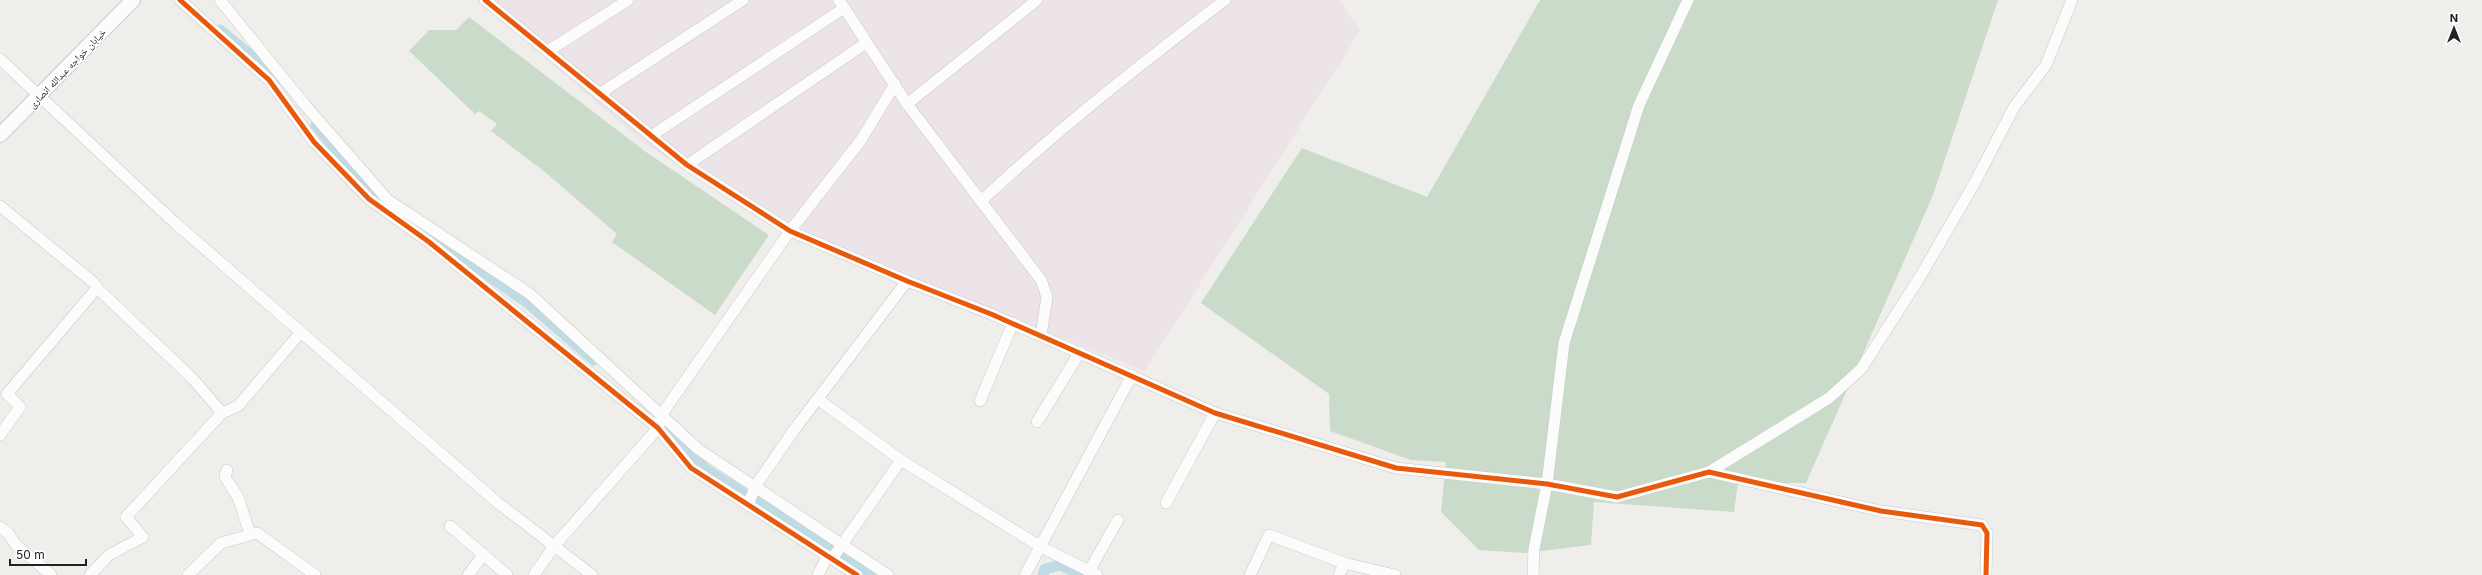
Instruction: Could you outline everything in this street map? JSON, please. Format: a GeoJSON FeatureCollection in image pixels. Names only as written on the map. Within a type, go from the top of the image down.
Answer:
{"type":"FeatureCollection","features":[{"type":"Feature","properties":{"kind":"street","name":"خیابان خواجه عبدالله انصاری"},"geometry":{"type":"LineString","coordinates":[[0,135],[133,0]]}},
{"type":"Feature","properties":{"kind":"street"},"geometry":{"type":"LineString","coordinates":[[180,0],[269,80],[314,142],[369,199],[429,242],[658,428],[691,468],[857,575]]}},
{"type":"Feature","properties":{"kind":"street"},"geometry":{"type":"LineString","coordinates":[[220,0],[305,105],[388,200],[530,294],[662,414],[698,449],[756,485],[888,575]]}},
{"type":"Feature","properties":{"kind":"street"},"geometry":{"type":"LineString","coordinates":[[485,0],[687,165],[790,230],[907,281],[1041,335],[1215,413],[1396,468],[1547,484],[1617,497],[1709,472],[1829,398],[1861,369],[1920,277],[1974,184],[2014,107],[2046,65],[2072,0]]}},
{"type":"Feature","properties":{"kind":"street"},"geometry":{"type":"LineString","coordinates":[[548,51],[628,0]]}},
{"type":"Feature","properties":{"kind":"street"},"geometry":{"type":"LineString","coordinates":[[599,94],[743,0]]}},
{"type":"Feature","properties":{"kind":"street"},"geometry":{"type":"LineString","coordinates":[[907,104],[1037,0]]}},
{"type":"Feature","properties":{"kind":"street"},"geometry":{"type":"LineString","coordinates":[[981,201],[1033,152],[1106,90],[1225,0]]}},
{"type":"Feature","properties":{"kind":"street"},"geometry":{"type":"LineString","coordinates":[[1533,575],[1534,549],[1547,484],[1564,343],[1639,105],[1688,0]]}},
{"type":"Feature","properties":{"kind":"street"},"geometry":{"type":"LineString","coordinates":[[651,136],[841,4],[907,104],[1041,280],[1047,297],[1041,335]]}},
{"type":"Feature","properties":{"kind":"street"},"geometry":{"type":"LineString","coordinates":[[687,165],[866,43]]}},
{"type":"Feature","properties":{"kind":"street"},"geometry":{"type":"LineString","coordinates":[[0,59],[174,222],[498,503],[555,545],[592,575]]}},
{"type":"Feature","properties":{"kind":"street"},"geometry":{"type":"LineString","coordinates":[[534,575],[555,545],[658,428],[662,414],[790,230],[861,140],[895,84]]}},
{"type":"Feature","properties":{"kind":"street"},"geometry":{"type":"LineString","coordinates":[[0,206],[94,283],[97,288],[194,378],[222,413]]}},
{"type":"Feature","properties":{"kind":"street"},"geometry":{"type":"LineString","coordinates":[[748,505],[756,485],[794,430],[819,400],[907,281]]}},
{"type":"Feature","properties":{"kind":"street"},"geometry":{"type":"LineString","coordinates":[[0,435],[20,407],[6,394],[97,288]]}},
{"type":"Feature","properties":{"kind":"street"},"geometry":{"type":"LineString","coordinates":[[980,401],[1013,323]]}},
{"type":"Feature","properties":{"kind":"street"},"geometry":{"type":"LineString","coordinates":[[90,575],[110,555],[143,537],[126,517],[222,413],[238,406],[301,332]]}},
{"type":"Feature","properties":{"kind":"street"},"geometry":{"type":"LineString","coordinates":[[1037,422],[1080,352]]}},
{"type":"Feature","properties":{"kind":"street"},"geometry":{"type":"LineString","coordinates":[[1025,575],[1132,375]]}},
{"type":"Feature","properties":{"kind":"street"},"geometry":{"type":"LineString","coordinates":[[819,400],[901,460],[1041,547],[1093,573],[1118,520]]}},
{"type":"Feature","properties":{"kind":"street"},"geometry":{"type":"LineString","coordinates":[[1166,503],[1215,413]]}},
{"type":"Feature","properties":{"kind":"street"},"geometry":{"type":"LineString","coordinates":[[818,575],[830,558],[843,544],[901,460]]}},
{"type":"Feature","properties":{"kind":"street"},"geometry":{"type":"LineString","coordinates":[[227,470],[226,477],[238,497],[250,534]]}},
{"type":"Feature","properties":{"kind":"street"},"geometry":{"type":"LineString","coordinates":[[1709,472],[1881,511],[1982,526],[1987,533],[1986,575]]}},
{"type":"Feature","properties":{"kind":"street"},"geometry":{"type":"LineString","coordinates":[[450,526],[507,575]]}},
{"type":"Feature","properties":{"kind":"street"},"geometry":{"type":"LineString","coordinates":[[0,527],[8,533],[16,545],[51,575]]}},
{"type":"Feature","properties":{"kind":"street"},"geometry":{"type":"LineString","coordinates":[[188,575],[221,543],[257,533],[315,575]]}},
{"type":"Feature","properties":{"kind":"street"},"geometry":{"type":"LineString","coordinates":[[1250,575],[1269,535],[1344,563],[1394,575]]}},
{"type":"Feature","properties":{"kind":"street"},"geometry":{"type":"LineString","coordinates":[[468,575],[484,554]]}},
{"type":"Feature","properties":{"kind":"street"},"geometry":{"type":"LineString","coordinates":[[1339,575],[1344,563]]}},
{"type":"Feature","properties":{"kind":"shaded area"},"geometry":{"type":"Polygon","coordinates":[[[477,0],[1339,0],[1360,31],[1145,371],[790,231],[646,145],[477,0]]]}},
{"type":"Feature","properties":{"kind":"green space"},"geometry":{"type":"Polygon","coordinates":[[[1540,0],[1998,0],[1933,195],[1806,483],[1738,483],[1734,512],[1594,502],[1591,545],[1525,553],[1479,550],[1441,512],[1446,462],[1411,460],[1330,431],[1329,394],[1201,303],[1302,148],[1427,197],[1540,0]]]}},
{"type":"Feature","properties":{"kind":"green space"},"geometry":{"type":"Polygon","coordinates":[[[469,17],[646,152],[769,235],[715,315],[612,242],[617,234],[545,172],[491,131],[497,124],[479,111],[475,114],[409,51],[429,30],[456,30],[469,17]]]}},
{"type":"Feature","properties":{"kind":"waterway"},"geometry":{"type":"LineString","coordinates":[[220,30],[279,79]]}},
{"type":"Feature","properties":{"kind":"waterway"},"geometry":{"type":"LineString","coordinates":[[316,125],[374,195],[393,209]]}},
{"type":"Feature","properties":{"kind":"waterway"},"geometry":{"type":"LineString","coordinates":[[411,221],[528,303],[594,360]]}},
{"type":"Feature","properties":{"kind":"waterway"},"geometry":{"type":"LineString","coordinates":[[665,424],[704,468],[871,575]]}},
{"type":"Feature","properties":{"kind":"waterway"},"geometry":{"type":"LineString","coordinates":[[1043,575],[1045,569],[1061,565],[1081,575]]}},
{"type":"Feature","properties":{"kind":"cycle path"},"geometry":{"type":"LineString","coordinates":[[180,0],[269,80],[314,142],[369,199],[429,242],[658,428],[691,468],[857,575]]}},
{"type":"Feature","properties":{"kind":"cycle path"},"geometry":{"type":"LineString","coordinates":[[485,0],[687,165],[790,231],[907,281],[991,314],[1215,413],[1396,468],[1547,484],[1617,497],[1709,472],[1881,511],[1982,525],[1987,533],[1986,575]]}}]}
